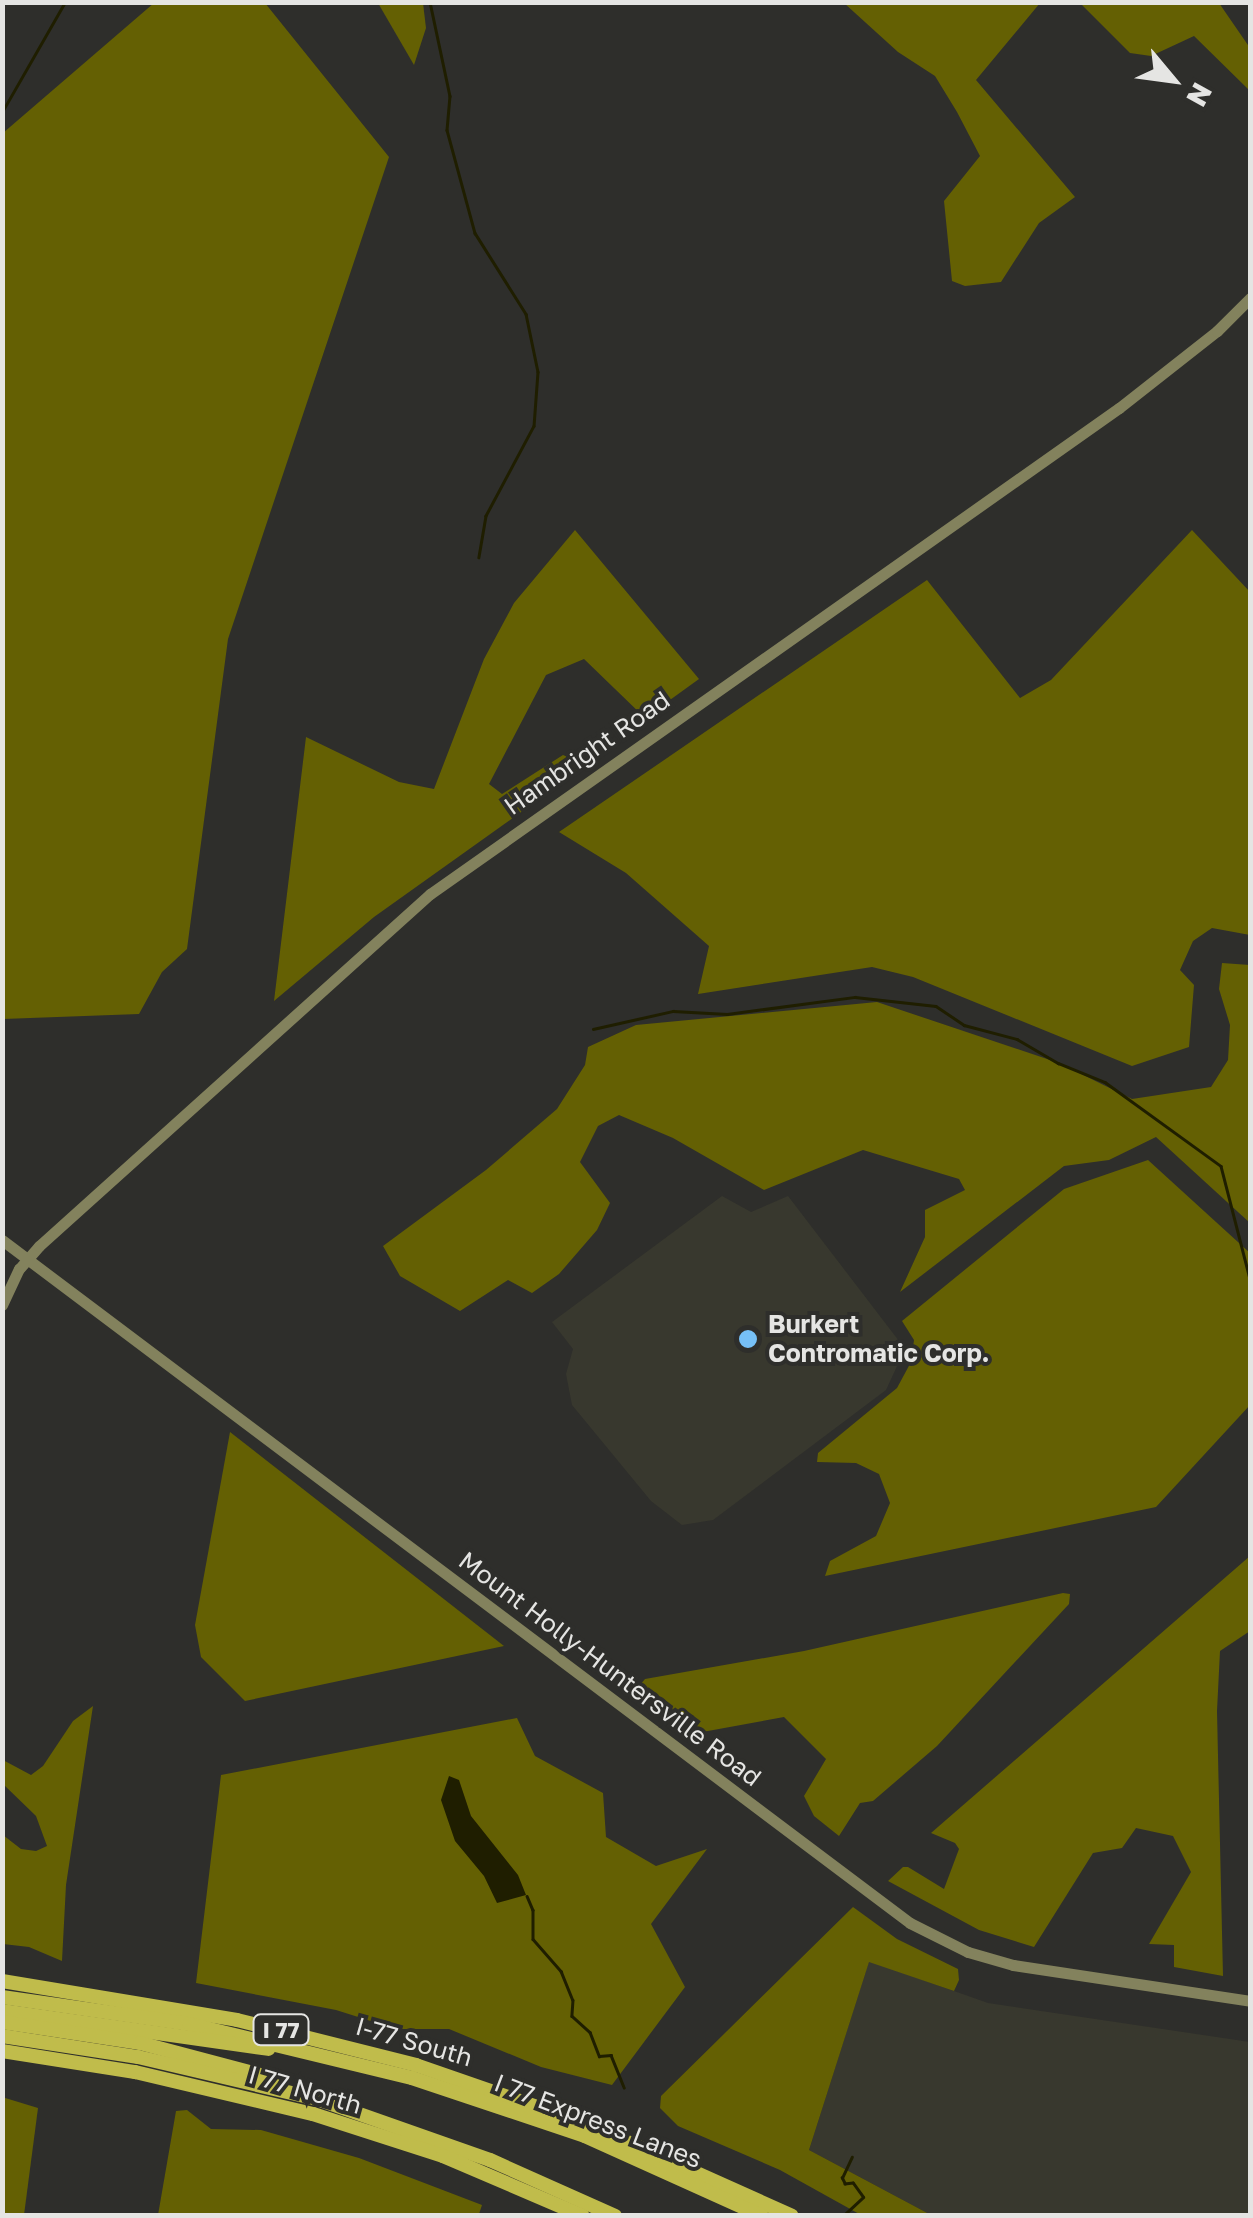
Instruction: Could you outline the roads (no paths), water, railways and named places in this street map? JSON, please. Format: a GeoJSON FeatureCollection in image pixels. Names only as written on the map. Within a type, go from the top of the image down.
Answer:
{"type":"FeatureCollection","features":[{"type":"Feature","properties":{"kind":"highway","name":"I-77 South"},"geometry":{"type":"LineString","coordinates":[[2,1981],[237,2020],[416,2065],[590,2125],[792,2216]]}},
{"type":"Feature","properties":{"kind":"highway","name":"I 77 Express Lanes"},"geometry":{"type":"LineString","coordinates":[[2,1997],[189,2024],[368,2065],[585,2136],[762,2216]]}},
{"type":"Feature","properties":{"kind":"highway"},"geometry":{"type":"LineString","coordinates":[[2,2011],[368,2065]]}},
{"type":"Feature","properties":{"kind":"highway"},"geometry":{"type":"LineString","coordinates":[[2,2022],[186,2053],[282,2082],[361,2113]]}},
{"type":"Feature","properties":{"kind":"highway","name":"I 77"},"geometry":{"type":"LineString","coordinates":[[2,2036],[182,2066],[361,2113],[490,2160],[615,2216]]}},
{"type":"Feature","properties":{"kind":"highway","name":"I 77 North"},"geometry":{"type":"LineString","coordinates":[[2,2051],[135,2072],[313,2114],[457,2161],[583,2216]]}},
{"type":"Feature","properties":{"kind":"main road","name":"Hambright Road"},"geometry":{"type":"LineString","coordinates":[[2,1305],[27,1258],[430,894],[1119,408],[1217,331],[1250,298]]}},
{"type":"Feature","properties":{"kind":"main road","name":"Mount Holly-Huntersville Road"},"geometry":{"type":"LineString","coordinates":[[2,1240],[910,1923],[968,1952],[1013,1966],[1250,2001]]}},
{"type":"Feature","properties":{"kind":"waterway"},"geometry":{"type":"LineString","coordinates":[[2,112],[65,2]]}},
{"type":"Feature","properties":{"kind":"waterway"},"geometry":{"type":"LineString","coordinates":[[430,2],[450,96],[447,130],[475,233],[526,314],[538,372],[534,426],[486,516],[479,557]]}},
{"type":"Feature","properties":{"kind":"waterway"},"geometry":{"type":"LineString","coordinates":[[593,1029],[673,1011],[727,1014],[855,997],[936,1006],[964,1025],[1017,1039],[1058,1063],[1105,1082],[1221,1166],[1250,1279]]}},
{"type":"Feature","properties":{"kind":"waterway"},"geometry":{"type":"LineString","coordinates":[[527,1896],[533,1910],[533,1939],[561,1971],[573,2000],[572,2016],[590,2032],[599,2056],[611,2055],[624,2088]]}},
{"type":"Feature","properties":{"kind":"waterway"},"geometry":{"type":"LineString","coordinates":[[844,2215],[863,2197],[853,2183],[845,2184],[842,2178],[852,2157]]}},
{"type":"Feature","properties":{"kind":"place","name":"Burkert Contromatic Corp."},"geometry":{"type":"Point","coordinates":[748,1339]}}]}
